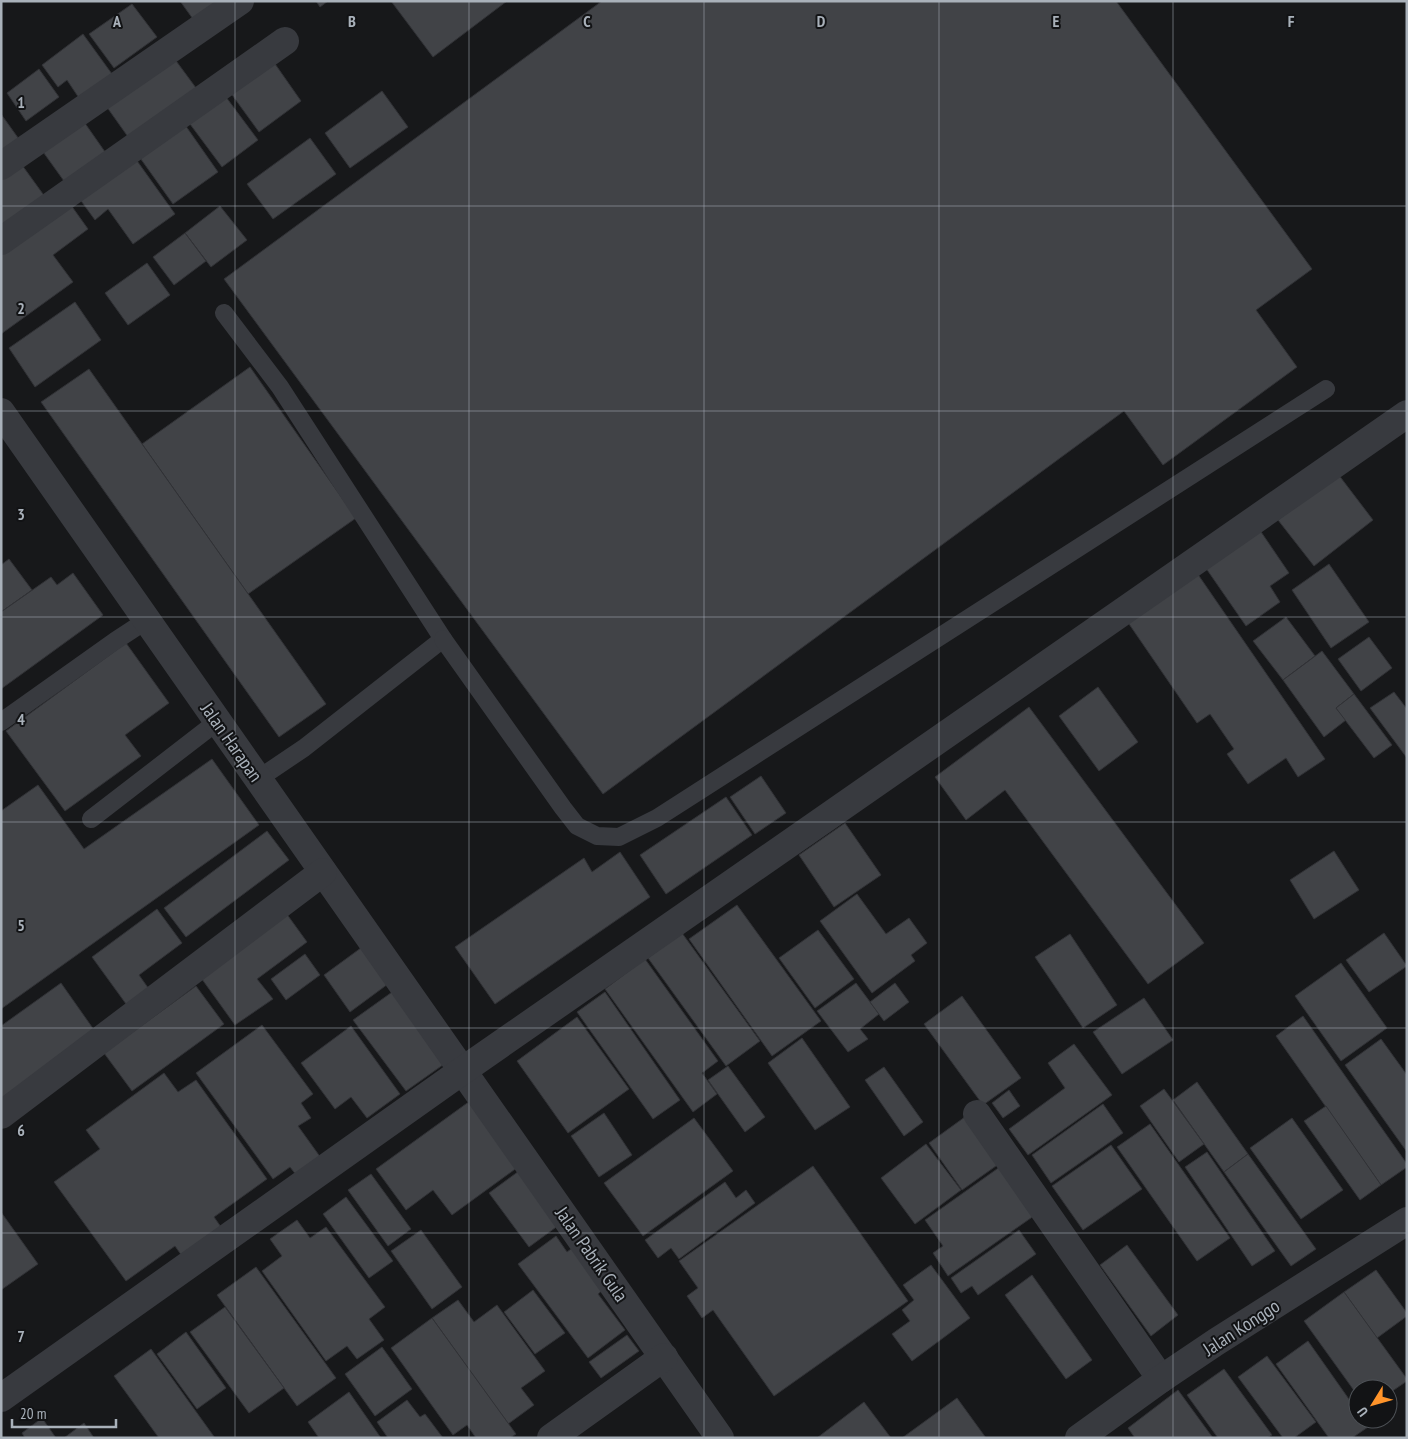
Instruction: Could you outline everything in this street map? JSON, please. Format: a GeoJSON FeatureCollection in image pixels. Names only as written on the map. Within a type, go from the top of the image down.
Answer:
{"type":"FeatureCollection","features":[{"type":"Feature","properties":{"kind":"street"},"geometry":{"type":"LineString","coordinates":[[1,166],[240,1]]}},
{"type":"Feature","properties":{"kind":"street"},"geometry":{"type":"LineString","coordinates":[[1,241],[285,41]]}},
{"type":"Feature","properties":{"kind":"street","name":"Jalan Harapan"},"geometry":{"type":"LineString","coordinates":[[1,412],[462,1071]]}},
{"type":"Feature","properties":{"kind":"street"},"geometry":{"type":"LineString","coordinates":[[1,1398],[462,1071],[1407,414]]}},
{"type":"Feature","properties":{"kind":"street"},"geometry":{"type":"LineString","coordinates":[[1,1115],[323,872]]}},
{"type":"Feature","properties":{"kind":"street","name":"Jalan Pabrik Gula"},"geometry":{"type":"LineString","coordinates":[[462,1071],[720,1438]]}},
{"type":"Feature","properties":{"kind":"street"},"geometry":{"type":"LineString","coordinates":[[977,1114],[1160,1379]]}},
{"type":"Feature","properties":{"kind":"street","name":"Jalan Konggo"},"geometry":{"type":"LineString","coordinates":[[1079,1438],[1108,1430],[1160,1379],[1407,1221]]}},
{"type":"Feature","properties":{"kind":"street"},"geometry":{"type":"LineString","coordinates":[[550,1438],[664,1357]]}},
{"type":"Feature","properties":{"kind":"lane"},"geometry":{"type":"LineString","coordinates":[[224,313],[280,387],[443,639],[563,808],[577,826],[597,836],[619,837],[657,818],[1326,389]]}},
{"type":"Feature","properties":{"kind":"lane"},"geometry":{"type":"LineString","coordinates":[[1,722],[115,640],[147,620]]}},
{"type":"Feature","properties":{"kind":"lane"},"geometry":{"type":"LineString","coordinates":[[258,779],[304,748],[443,639]]}},
{"type":"Feature","properties":{"kind":"lane"},"geometry":{"type":"LineString","coordinates":[[91,819],[218,721]]}},
{"type":"Feature","properties":{"kind":"building"},"geometry":{"type":"Polygon","coordinates":[[[180,1],[218,1],[193,19],[180,1]]]}},
{"type":"Feature","properties":{"kind":"building"},"geometry":{"type":"Polygon","coordinates":[[[316,1],[328,1],[320,7],[316,1]]]}},
{"type":"Feature","properties":{"kind":"building"},"geometry":{"type":"Polygon","coordinates":[[[391,1],[507,1],[433,57],[391,1]]]}},
{"type":"Feature","properties":{"kind":"building"},"geometry":{"type":"Polygon","coordinates":[[[602,1],[1116,1],[1312,269],[1256,310],[1297,367],[1163,465],[1124,411],[603,794],[224,279],[602,1]]]}},
{"type":"Feature","properties":{"kind":"building"},"geometry":{"type":"Polygon","coordinates":[[[132,4],[157,37],[114,68],[89,34],[132,4]]]}},
{"type":"Feature","properties":{"kind":"building"},"geometry":{"type":"Polygon","coordinates":[[[83,34],[112,74],[79,98],[67,80],[58,87],[42,65],[83,34]]]}},
{"type":"Feature","properties":{"kind":"building"},"geometry":{"type":"Polygon","coordinates":[[[171,54],[199,92],[131,141],[104,103],[171,54]]]}},
{"type":"Feature","properties":{"kind":"building"},"geometry":{"type":"Polygon","coordinates":[[[273,61],[301,101],[259,132],[230,92],[273,61]]]}},
{"type":"Feature","properties":{"kind":"building"},"geometry":{"type":"Polygon","coordinates":[[[39,69],[59,97],[26,121],[7,93],[39,69]]]}},
{"type":"Feature","properties":{"kind":"building"},"geometry":{"type":"Polygon","coordinates":[[[382,91],[408,127],[350,168],[325,133],[382,91]]]}},
{"type":"Feature","properties":{"kind":"building"},"geometry":{"type":"Polygon","coordinates":[[[223,93],[258,140],[222,167],[187,120],[223,93]]]}},
{"type":"Feature","properties":{"kind":"building"},"geometry":{"type":"Polygon","coordinates":[[[1,114],[21,142],[1,156],[1,114]]]}},
{"type":"Feature","properties":{"kind":"building"},"geometry":{"type":"Polygon","coordinates":[[[82,119],[110,159],[69,188],[41,149],[82,119]]]}},
{"type":"Feature","properties":{"kind":"building"},"geometry":{"type":"Polygon","coordinates":[[[183,122],[218,172],[173,204],[138,155],[183,122]]]}},
{"type":"Feature","properties":{"kind":"building"},"geometry":{"type":"Polygon","coordinates":[[[310,138],[336,174],[273,219],[247,184],[310,138]]]}},
{"type":"Feature","properties":{"kind":"building"},"geometry":{"type":"Polygon","coordinates":[[[135,158],[175,214],[133,244],[108,209],[95,220],[79,198],[135,158]]]}},
{"type":"Feature","properties":{"kind":"building"},"geometry":{"type":"Polygon","coordinates":[[[22,165],[48,201],[1,234],[1,180],[22,165]]]}},
{"type":"Feature","properties":{"kind":"building"},"geometry":{"type":"Polygon","coordinates":[[[68,201],[88,229],[53,255],[73,282],[1,334],[1,249],[68,201]]]}},
{"type":"Feature","properties":{"kind":"building"},"geometry":{"type":"Polygon","coordinates":[[[220,206],[247,240],[211,267],[185,233],[220,206]]]}},
{"type":"Feature","properties":{"kind":"building"},"geometry":{"type":"Polygon","coordinates":[[[185,233],[206,261],[174,285],[153,257],[185,233]]]}},
{"type":"Feature","properties":{"kind":"building"},"geometry":{"type":"Polygon","coordinates":[[[147,263],[170,295],[128,325],[105,293],[147,263]]]}},
{"type":"Feature","properties":{"kind":"building"},"geometry":{"type":"Polygon","coordinates":[[[75,302],[101,340],[35,387],[9,348],[75,302]]]}},
{"type":"Feature","properties":{"kind":"building"},"geometry":{"type":"Polygon","coordinates":[[[250,367],[356,518],[248,594],[142,444],[250,367]]]}},
{"type":"Feature","properties":{"kind":"building"},"geometry":{"type":"Polygon","coordinates":[[[89,369],[326,704],[279,737],[41,402],[89,369]]]}},
{"type":"Feature","properties":{"kind":"building"},"geometry":{"type":"Polygon","coordinates":[[[1338,474],[1373,520],[1314,566],[1278,520],[1338,474]]]}},
{"type":"Feature","properties":{"kind":"building"},"geometry":{"type":"Polygon","coordinates":[[[1255,523],[1289,573],[1270,586],[1280,602],[1246,626],[1201,561],[1255,523]]]}},
{"type":"Feature","properties":{"kind":"building"},"geometry":{"type":"Polygon","coordinates":[[[9,559],[32,590],[1,612],[1,565],[9,559]]]}},
{"type":"Feature","properties":{"kind":"building"},"geometry":{"type":"Polygon","coordinates":[[[1329,564],[1369,622],[1331,648],[1292,590],[1329,564]]]}},
{"type":"Feature","properties":{"kind":"building"},"geometry":{"type":"Polygon","coordinates":[[[73,573],[103,615],[1,689],[1,612],[51,577],[57,585],[73,573]]]}},
{"type":"Feature","properties":{"kind":"building"},"geometry":{"type":"Polygon","coordinates":[[[1197,573],[1325,759],[1298,777],[1286,758],[1248,784],[1227,754],[1234,749],[1210,714],[1197,723],[1127,621],[1197,573]]]}},
{"type":"Feature","properties":{"kind":"building"},"geometry":{"type":"Polygon","coordinates":[[[1286,617],[1315,656],[1283,680],[1253,641],[1286,617]]]}},
{"type":"Feature","properties":{"kind":"building"},"geometry":{"type":"Polygon","coordinates":[[[1369,637],[1392,668],[1361,691],[1338,659],[1369,637]]]}},
{"type":"Feature","properties":{"kind":"building"},"geometry":{"type":"Polygon","coordinates":[[[126,643],[169,703],[125,735],[141,756],[65,811],[6,731],[126,643]]]}},
{"type":"Feature","properties":{"kind":"building"},"geometry":{"type":"Polygon","coordinates":[[[1322,651],[1354,694],[1336,708],[1346,720],[1324,737],[1283,680],[1322,651]]]}},
{"type":"Feature","properties":{"kind":"building"},"geometry":{"type":"Polygon","coordinates":[[[1098,687],[1138,742],[1099,771],[1059,716],[1098,687]]]}},
{"type":"Feature","properties":{"kind":"building"},"geometry":{"type":"Polygon","coordinates":[[[1394,692],[1407,709],[1407,758],[1370,708],[1394,692]]]}},
{"type":"Feature","properties":{"kind":"building"},"geometry":{"type":"Polygon","coordinates":[[[1354,694],[1392,745],[1374,758],[1336,708],[1354,694]]]}},
{"type":"Feature","properties":{"kind":"building"},"geometry":{"type":"Polygon","coordinates":[[[1029,707],[1204,943],[1148,984],[1005,790],[966,820],[935,777],[1029,707]]]}},
{"type":"Feature","properties":{"kind":"building"},"geometry":{"type":"Polygon","coordinates":[[[212,759],[259,825],[1,1009],[1,811],[38,785],[84,849],[212,759]]]}},
{"type":"Feature","properties":{"kind":"building"},"geometry":{"type":"Polygon","coordinates":[[[761,776],[786,813],[755,834],[730,797],[761,776]]]}},
{"type":"Feature","properties":{"kind":"building"},"geometry":{"type":"Polygon","coordinates":[[[726,797],[752,835],[666,894],[640,855],[726,797]]]}},
{"type":"Feature","properties":{"kind":"building"},"geometry":{"type":"Polygon","coordinates":[[[845,823],[881,875],[834,907],[799,855],[845,823]]]}},
{"type":"Feature","properties":{"kind":"building"},"geometry":{"type":"Polygon","coordinates":[[[267,831],[289,860],[186,937],[164,908],[267,831]]]}},
{"type":"Feature","properties":{"kind":"building"},"geometry":{"type":"Polygon","coordinates":[[[1334,851],[1359,890],[1314,919],[1290,880],[1334,851]]]}},
{"type":"Feature","properties":{"kind":"building"},"geometry":{"type":"Polygon","coordinates":[[[620,852],[650,897],[495,1004],[455,947],[584,858],[592,872],[620,852]]]}},
{"type":"Feature","properties":{"kind":"building"},"geometry":{"type":"Polygon","coordinates":[[[857,894],[886,934],[909,918],[927,943],[911,955],[915,961],[872,993],[820,921],[857,894]]]}},
{"type":"Feature","properties":{"kind":"building"},"geometry":{"type":"Polygon","coordinates":[[[737,905],[821,1021],[772,1056],[689,939],[737,905]]]}},
{"type":"Feature","properties":{"kind":"building"},"geometry":{"type":"Polygon","coordinates":[[[157,909],[182,943],[139,975],[151,992],[129,1008],[92,957],[157,909]]]}},
{"type":"Feature","properties":{"kind":"building"},"geometry":{"type":"Polygon","coordinates":[[[286,913],[307,942],[257,979],[273,999],[235,1025],[199,975],[286,913]]]}},
{"type":"Feature","properties":{"kind":"building"},"geometry":{"type":"Polygon","coordinates":[[[818,930],[854,979],[815,1008],[779,958],[818,930]]]}},
{"type":"Feature","properties":{"kind":"building"},"geometry":{"type":"Polygon","coordinates":[[[682,933],[760,1041],[726,1066],[648,958],[682,933]]]}},
{"type":"Feature","properties":{"kind":"building"},"geometry":{"type":"Polygon","coordinates":[[[1384,933],[1407,966],[1369,992],[1346,960],[1384,933]]]}},
{"type":"Feature","properties":{"kind":"building"},"geometry":{"type":"Polygon","coordinates":[[[1070,934],[1117,1005],[1083,1028],[1035,957],[1070,934]]]}},
{"type":"Feature","properties":{"kind":"building"},"geometry":{"type":"Polygon","coordinates":[[[365,945],[392,981],[350,1012],[324,975],[365,945]]]}},
{"type":"Feature","properties":{"kind":"building"},"geometry":{"type":"Polygon","coordinates":[[[305,954],[320,975],[286,1000],[271,979],[305,954]]]}},
{"type":"Feature","properties":{"kind":"building"},"geometry":{"type":"Polygon","coordinates":[[[645,959],[718,1061],[702,1073],[717,1094],[693,1112],[605,989],[645,959]]]}},
{"type":"Feature","properties":{"kind":"building"},"geometry":{"type":"Polygon","coordinates":[[[1341,963],[1387,1028],[1341,1061],[1295,996],[1341,963]]]}},
{"type":"Feature","properties":{"kind":"building"},"geometry":{"type":"Polygon","coordinates":[[[61,983],[99,1037],[1,1108],[1,1026],[61,983]]]}},
{"type":"Feature","properties":{"kind":"building"},"geometry":{"type":"Polygon","coordinates":[[[856,983],[879,1014],[860,1029],[868,1039],[848,1052],[817,1011],[856,983]]]}},
{"type":"Feature","properties":{"kind":"building"},"geometry":{"type":"Polygon","coordinates":[[[895,983],[909,1002],[884,1021],[870,1002],[895,983]]]}},
{"type":"Feature","properties":{"kind":"building"},"geometry":{"type":"Polygon","coordinates":[[[196,986],[224,1024],[132,1091],[104,1053],[196,986]]]}},
{"type":"Feature","properties":{"kind":"building"},"geometry":{"type":"Polygon","coordinates":[[[395,990],[447,1062],[406,1091],[353,1020],[395,990]]]}},
{"type":"Feature","properties":{"kind":"building"},"geometry":{"type":"Polygon","coordinates":[[[605,992],[680,1100],[653,1119],[577,1012],[605,992]]]}},
{"type":"Feature","properties":{"kind":"building"},"geometry":{"type":"Polygon","coordinates":[[[962,996],[1021,1078],[983,1105],[924,1024],[962,996]]]}},
{"type":"Feature","properties":{"kind":"building"},"geometry":{"type":"Polygon","coordinates":[[[1144,998],[1173,1040],[1122,1074],[1093,1032],[1144,998]]]}},
{"type":"Feature","properties":{"kind":"building"},"geometry":{"type":"Polygon","coordinates":[[[1303,1016],[1407,1164],[1407,1167],[1381,1185],[1276,1036],[1303,1016]]]}},
{"type":"Feature","properties":{"kind":"building"},"geometry":{"type":"Polygon","coordinates":[[[577,1017],[629,1089],[568,1133],[517,1061],[577,1017]]]}},
{"type":"Feature","properties":{"kind":"building"},"geometry":{"type":"Polygon","coordinates":[[[262,1025],[313,1094],[301,1103],[311,1118],[298,1126],[321,1158],[297,1176],[290,1167],[273,1179],[196,1073],[262,1025]]]}},
{"type":"Feature","properties":{"kind":"building"},"geometry":{"type":"Polygon","coordinates":[[[351,1026],[400,1094],[367,1118],[351,1097],[335,1109],[301,1063],[351,1026]]]}},
{"type":"Feature","properties":{"kind":"building"},"geometry":{"type":"Polygon","coordinates":[[[802,1038],[850,1107],[815,1130],[768,1063],[802,1038]]]}},
{"type":"Feature","properties":{"kind":"building"},"geometry":{"type":"Polygon","coordinates":[[[1381,1039],[1407,1075],[1407,1152],[1345,1065],[1381,1039]]]}},
{"type":"Feature","properties":{"kind":"building"},"geometry":{"type":"Polygon","coordinates":[[[1074,1044],[1112,1095],[1028,1155],[1009,1129],[1065,1088],[1048,1063],[1074,1044]]]}},
{"type":"Feature","properties":{"kind":"building"},"geometry":{"type":"Polygon","coordinates":[[[728,1066],[765,1117],[745,1132],[708,1080],[728,1066]]]}},
{"type":"Feature","properties":{"kind":"building"},"geometry":{"type":"Polygon","coordinates":[[[884,1067],[923,1122],[904,1136],[865,1080],[884,1067]]]}},
{"type":"Feature","properties":{"kind":"building"},"geometry":{"type":"Polygon","coordinates":[[[164,1073],[178,1092],[196,1080],[267,1179],[214,1217],[221,1227],[182,1256],[175,1246],[126,1281],[54,1182],[100,1149],[86,1130],[164,1073]]]}},
{"type":"Feature","properties":{"kind":"building"},"geometry":{"type":"Polygon","coordinates":[[[1197,1082],[1248,1154],[1224,1172],[1173,1100],[1197,1082]]]}},
{"type":"Feature","properties":{"kind":"building"},"geometry":{"type":"Polygon","coordinates":[[[1164,1089],[1204,1144],[1179,1162],[1140,1106],[1164,1089]]]}},
{"type":"Feature","properties":{"kind":"building"},"geometry":{"type":"Polygon","coordinates":[[[1009,1090],[1020,1106],[1003,1118],[992,1103],[1009,1090]]]}},
{"type":"Feature","properties":{"kind":"building"},"geometry":{"type":"Polygon","coordinates":[[[470,1101],[518,1167],[452,1215],[433,1190],[406,1210],[376,1169],[470,1101]]]}},
{"type":"Feature","properties":{"kind":"building"},"geometry":{"type":"Polygon","coordinates":[[[1103,1104],[1123,1133],[1051,1183],[1032,1155],[1103,1104]]]}},
{"type":"Feature","properties":{"kind":"building"},"geometry":{"type":"Polygon","coordinates":[[[1326,1106],[1381,1185],[1360,1200],[1304,1121],[1326,1106]]]}},
{"type":"Feature","properties":{"kind":"building"},"geometry":{"type":"Polygon","coordinates":[[[604,1113],[632,1155],[599,1177],[571,1136],[604,1113]]]}},
{"type":"Feature","properties":{"kind":"building"},"geometry":{"type":"Polygon","coordinates":[[[969,1114],[1003,1161],[962,1190],[929,1143],[969,1114]]]}},
{"type":"Feature","properties":{"kind":"building"},"geometry":{"type":"Polygon","coordinates":[[[694,1118],[733,1171],[643,1236],[604,1183],[694,1118]]]}},
{"type":"Feature","properties":{"kind":"building"},"geometry":{"type":"Polygon","coordinates":[[[1292,1118],[1343,1190],[1301,1219],[1250,1148],[1292,1118]]]}},
{"type":"Feature","properties":{"kind":"building"},"geometry":{"type":"Polygon","coordinates":[[[1150,1124],[1230,1238],[1197,1261],[1117,1147],[1150,1124]]]}},
{"type":"Feature","properties":{"kind":"building"},"geometry":{"type":"Polygon","coordinates":[[[926,1144],[961,1190],[915,1224],[881,1178],[926,1144]]]}},
{"type":"Feature","properties":{"kind":"building"},"geometry":{"type":"Polygon","coordinates":[[[1111,1145],[1142,1189],[1083,1230],[1052,1186],[1111,1145]]]}},
{"type":"Feature","properties":{"kind":"building"},"geometry":{"type":"Polygon","coordinates":[[[1207,1152],[1275,1251],[1252,1266],[1185,1167],[1207,1152]]]}},
{"type":"Feature","properties":{"kind":"building"},"geometry":{"type":"Polygon","coordinates":[[[1248,1154],[1316,1249],[1291,1266],[1224,1172],[1248,1154]]]}},
{"type":"Feature","properties":{"kind":"building"},"geometry":{"type":"Polygon","coordinates":[[[1004,1164],[1038,1213],[948,1276],[933,1253],[943,1246],[925,1220],[1004,1164]]]}},
{"type":"Feature","properties":{"kind":"building"},"geometry":{"type":"Polygon","coordinates":[[[813,1166],[908,1301],[774,1396],[713,1310],[702,1318],[687,1296],[698,1288],[679,1261],[813,1166]]]}},
{"type":"Feature","properties":{"kind":"building"},"geometry":{"type":"Polygon","coordinates":[[[519,1171],[559,1225],[529,1247],[489,1193],[519,1171]]]}},
{"type":"Feature","properties":{"kind":"building"},"geometry":{"type":"Polygon","coordinates":[[[371,1174],[411,1229],[388,1246],[348,1190],[371,1174]]]}},
{"type":"Feature","properties":{"kind":"building"},"geometry":{"type":"Polygon","coordinates":[[[725,1182],[736,1198],[746,1190],[755,1203],[679,1259],[671,1248],[658,1258],[645,1240],[725,1182]]]}},
{"type":"Feature","properties":{"kind":"building"},"geometry":{"type":"Polygon","coordinates":[[[346,1197],[393,1261],[369,1278],[323,1214],[346,1197]]]}},
{"type":"Feature","properties":{"kind":"building"},"geometry":{"type":"Polygon","coordinates":[[[1,1212],[38,1264],[1,1290],[1,1212]]]}},
{"type":"Feature","properties":{"kind":"building"},"geometry":{"type":"Polygon","coordinates":[[[297,1220],[310,1238],[326,1227],[385,1307],[369,1319],[384,1340],[357,1359],[347,1346],[326,1361],[262,1271],[282,1256],[270,1239],[297,1220]]]}},
{"type":"Feature","properties":{"kind":"building"},"geometry":{"type":"Polygon","coordinates":[[[421,1230],[462,1287],[432,1309],[391,1251],[421,1230]]]}},
{"type":"Feature","properties":{"kind":"building"},"geometry":{"type":"Polygon","coordinates":[[[1019,1230],[1036,1254],[978,1295],[972,1286],[961,1293],[951,1278],[1019,1230]]]}},
{"type":"Feature","properties":{"kind":"building"},"geometry":{"type":"Polygon","coordinates":[[[556,1236],[567,1252],[575,1246],[606,1287],[598,1294],[625,1330],[588,1358],[518,1264],[556,1236]]]}},
{"type":"Feature","properties":{"kind":"building"},"geometry":{"type":"Polygon","coordinates":[[[1127,1245],[1178,1315],[1151,1336],[1100,1265],[1127,1245]]]}},
{"type":"Feature","properties":{"kind":"building"},"geometry":{"type":"Polygon","coordinates":[[[931,1265],[970,1318],[912,1361],[892,1334],[910,1321],[902,1310],[914,1300],[903,1285],[931,1265]]]}},
{"type":"Feature","properties":{"kind":"building"},"geometry":{"type":"Polygon","coordinates":[[[256,1267],[336,1378],[297,1406],[217,1295],[256,1267]]]}},
{"type":"Feature","properties":{"kind":"building"},"geometry":{"type":"Polygon","coordinates":[[[1376,1270],[1407,1313],[1407,1316],[1377,1338],[1344,1292],[1376,1270]]]}},
{"type":"Feature","properties":{"kind":"building"},"geometry":{"type":"Polygon","coordinates":[[[1032,1275],[1092,1360],[1066,1379],[1005,1295],[1032,1275]]]}},
{"type":"Feature","properties":{"kind":"building"},"geometry":{"type":"Polygon","coordinates":[[[533,1290],[565,1333],[535,1354],[504,1312],[533,1290]]]}},
{"type":"Feature","properties":{"kind":"building"},"geometry":{"type":"Polygon","coordinates":[[[1344,1292],[1407,1381],[1398,1387],[1398,1379],[1348,1379],[1348,1382],[1304,1321],[1344,1292]]]}},
{"type":"Feature","properties":{"kind":"building"},"geometry":{"type":"Polygon","coordinates":[[[458,1300],[474,1322],[497,1305],[545,1371],[521,1388],[534,1405],[508,1424],[432,1318],[458,1300]]]}},
{"type":"Feature","properties":{"kind":"building"},"geometry":{"type":"Polygon","coordinates":[[[225,1307],[284,1388],[249,1413],[190,1332],[225,1307]]]}},
{"type":"Feature","properties":{"kind":"building"},"geometry":{"type":"Polygon","coordinates":[[[432,1318],[516,1434],[510,1438],[476,1438],[467,1425],[453,1435],[391,1348],[432,1318]]]}},
{"type":"Feature","properties":{"kind":"building"},"geometry":{"type":"Polygon","coordinates":[[[186,1332],[226,1388],[197,1409],[157,1354],[186,1332]]]}},
{"type":"Feature","properties":{"kind":"building"},"geometry":{"type":"Polygon","coordinates":[[[627,1335],[639,1351],[601,1378],[589,1362],[627,1335]]]}},
{"type":"Feature","properties":{"kind":"building"},"geometry":{"type":"Polygon","coordinates":[[[1308,1341],[1348,1398],[1348,1429],[1365,1429],[1352,1438],[1329,1438],[1276,1364],[1308,1341]]]}},
{"type":"Feature","properties":{"kind":"building"},"geometry":{"type":"Polygon","coordinates":[[[382,1347],[412,1389],[375,1416],[345,1374],[382,1347]]]}},
{"type":"Feature","properties":{"kind":"building"},"geometry":{"type":"Polygon","coordinates":[[[151,1349],[215,1438],[159,1438],[114,1376],[151,1349]]]}},
{"type":"Feature","properties":{"kind":"building"},"geometry":{"type":"Polygon","coordinates":[[[1267,1356],[1316,1422],[1294,1438],[1283,1438],[1238,1377],[1267,1356]]]}},
{"type":"Feature","properties":{"kind":"building"},"geometry":{"type":"Polygon","coordinates":[[[1224,1369],[1272,1435],[1267,1438],[1218,1438],[1187,1395],[1224,1369]]]}},
{"type":"Feature","properties":{"kind":"building"},"geometry":{"type":"Polygon","coordinates":[[[1178,1390],[1213,1438],[1135,1438],[1128,1428],[1178,1390]]]}},
{"type":"Feature","properties":{"kind":"building"},"geometry":{"type":"Polygon","coordinates":[[[349,1392],[381,1438],[319,1438],[308,1422],[349,1392]]]}},
{"type":"Feature","properties":{"kind":"building"},"geometry":{"type":"Polygon","coordinates":[[[957,1398],[986,1438],[902,1438],[957,1398]]]}},
{"type":"Feature","properties":{"kind":"building"},"geometry":{"type":"Polygon","coordinates":[[[407,1400],[420,1417],[425,1414],[443,1438],[388,1438],[377,1422],[407,1400]]]}},
{"type":"Feature","properties":{"kind":"building"},"geometry":{"type":"Polygon","coordinates":[[[864,1402],[891,1438],[817,1438],[864,1402]]]}},
{"type":"Feature","properties":{"kind":"building"},"geometry":{"type":"Polygon","coordinates":[[[42,1418],[56,1438],[25,1438],[22,1433],[42,1418]]]}},
{"type":"Feature","properties":{"kind":"building"},"geometry":{"type":"Polygon","coordinates":[[[84,1423],[94,1438],[64,1438],[84,1423]]]}}]}
